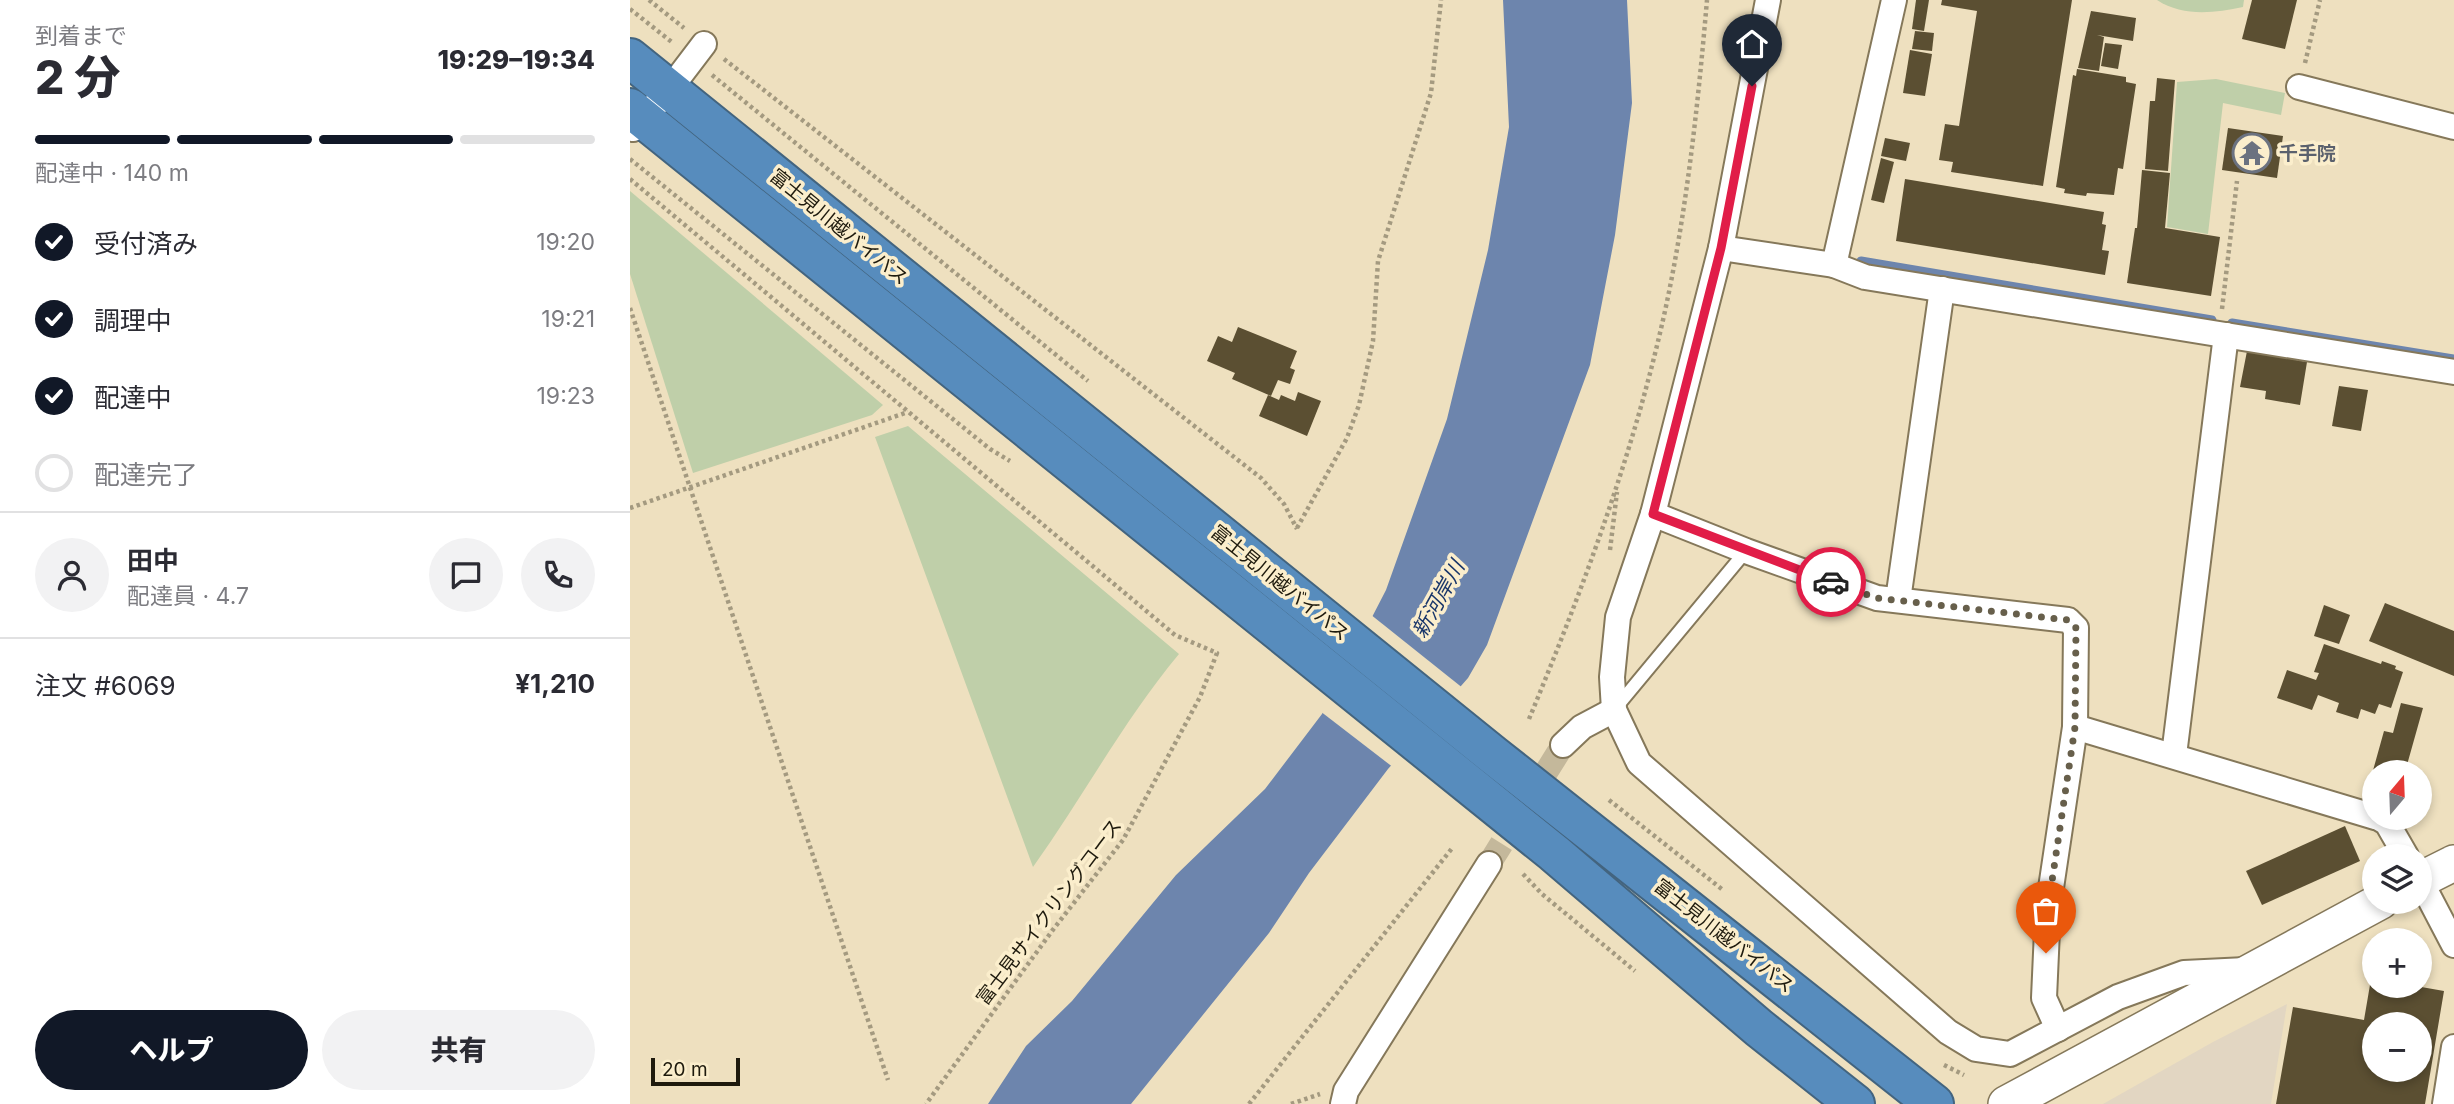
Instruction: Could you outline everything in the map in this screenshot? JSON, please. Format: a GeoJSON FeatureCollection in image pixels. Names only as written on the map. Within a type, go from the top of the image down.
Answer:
{"type":"FeatureCollection","features":[{"type":"Feature","properties":{"kind":"highway","name":"富士見川越バイパス"},"geometry":{"type":"LineString","coordinates":[[630,58],[1493,755],[1934,1104]]}},
{"type":"Feature","properties":{"kind":"highway","name":"富士見川越バイパス"},"geometry":{"type":"LineString","coordinates":[[634,120],[1472,787],[1610,899],[1759,1028],[1855,1104]]}},
{"type":"Feature","properties":{"kind":"street"},"geometry":{"type":"LineString","coordinates":[[1768,0],[1721,248],[1653,514],[1618,617],[1612,677],[1614,710],[1639,763],[1948,1032],[1976,1049],[2010,1054],[2118,997],[2184,973],[2255,970]]}},
{"type":"Feature","properties":{"kind":"street"},"geometry":{"type":"LineString","coordinates":[[1834,265],[1894,0]]}},
{"type":"Feature","properties":{"kind":"street"},"geometry":{"type":"LineString","coordinates":[[634,120],[669,90],[699,52]]}},
{"type":"Feature","properties":{"kind":"street"},"geometry":{"type":"LineString","coordinates":[[2300,87],[2454,127]]}},
{"type":"Feature","properties":{"kind":"street"},"geometry":{"type":"LineString","coordinates":[[1721,248],[1834,265],[1866,276],[1942,289],[2454,372]]}},
{"type":"Feature","properties":{"kind":"street"},"geometry":{"type":"LineString","coordinates":[[1898,600],[1942,289]]}},
{"type":"Feature","properties":{"kind":"street"},"geometry":{"type":"LineString","coordinates":[[2174,755],[2223,335]]}},
{"type":"Feature","properties":{"kind":"street"},"geometry":{"type":"LineString","coordinates":[[1653,514],[1877,598],[2068,620],[2076,628],[2075,727],[2048,908],[2044,998],[2058,1029]]}},
{"type":"Feature","properties":{"kind":"street"},"geometry":{"type":"LineString","coordinates":[[1563,745],[1582,727],[1614,710]]}},
{"type":"Feature","properties":{"kind":"street"},"geometry":{"type":"LineString","coordinates":[[2075,727],[2362,813]]}},
{"type":"Feature","properties":{"kind":"street"},"geometry":{"type":"LineString","coordinates":[[2432,874],[2454,863]]}},
{"type":"Feature","properties":{"kind":"street"},"geometry":{"type":"LineString","coordinates":[[1343,1104],[1346,1091],[1489,864]]}},
{"type":"Feature","properties":{"kind":"street"},"geometry":{"type":"LineString","coordinates":[[2432,903],[2454,946]]}},
{"type":"Feature","properties":{"kind":"street"},"geometry":{"type":"LineString","coordinates":[[2006,1104],[2362,911]]}},
{"type":"Feature","properties":{"kind":"street"},"geometry":{"type":"LineString","coordinates":[[2445,1104],[2454,1049]]}},
{"type":"Feature","properties":{"kind":"lane"},"geometry":{"type":"LineString","coordinates":[[1614,710],[1746,551]]}},
{"type":"Feature","properties":{"kind":"path"},"geometry":{"type":"LineString","coordinates":[[649,0],[699,52]]}},
{"type":"Feature","properties":{"kind":"path"},"geometry":{"type":"LineString","coordinates":[[630,9],[699,52],[1261,478],[1284,504],[1297,529],[1347,438],[1359,405],[1373,341],[1378,261],[1431,93],[1441,0]]}},
{"type":"Feature","properties":{"kind":"path"},"geometry":{"type":"LineString","coordinates":[[1529,719],[1574,611],[1618,484],[1644,393],[1667,297],[1693,147],[1707,0]]}},
{"type":"Feature","properties":{"kind":"path"},"geometry":{"type":"LineString","coordinates":[[2300,87],[2320,0]]}},
{"type":"Feature","properties":{"kind":"path"},"geometry":{"type":"LineString","coordinates":[[630,179],[909,412]]}},
{"type":"Feature","properties":{"kind":"path"},"geometry":{"type":"LineString","coordinates":[[2223,335],[2237,181]]}},
{"type":"Feature","properties":{"kind":"path"},"geometry":{"type":"LineString","coordinates":[[630,307],[888,1080]]}},
{"type":"Feature","properties":{"kind":"path"},"geometry":{"type":"LineString","coordinates":[[630,508],[909,412]]}},
{"type":"Feature","properties":{"kind":"path","name":"富士見サイクリングコース"},"geometry":{"type":"LineString","coordinates":[[909,412],[1174,635],[1217,653],[1200,697],[1123,840],[1022,971],[926,1104]]}},
{"type":"Feature","properties":{"kind":"path"},"geometry":{"type":"LineString","coordinates":[[1609,561],[1618,484]]}},
{"type":"Feature","properties":{"kind":"path"},"geometry":{"type":"LineString","coordinates":[[1249,1104],[1453,847]]}},
{"type":"Feature","properties":{"kind":"shaded area"},"geometry":{"type":"Polygon","coordinates":[[[2287,1004],[2271,1104],[2103,1104],[2213,1042],[2287,1004]]]}},
{"type":"Feature","properties":{"kind":"green space"},"geometry":{"type":"Polygon","coordinates":[[[2157,0],[2244,0],[2243,7],[2199,12],[2177,9],[2157,0]]]}},
{"type":"Feature","properties":{"kind":"green space"},"geometry":{"type":"Polygon","coordinates":[[[2216,79],[2285,93],[2281,115],[2223,103],[2208,234],[2167,227],[2177,82],[2216,79]]]}},
{"type":"Feature","properties":{"kind":"green space"},"geometry":{"type":"Polygon","coordinates":[[[630,191],[883,405],[872,415],[693,473],[630,274],[630,191]]]}},
{"type":"Feature","properties":{"kind":"green space"},"geometry":{"type":"Polygon","coordinates":[[[908,426],[1179,654],[1140,705],[1033,867],[875,437],[908,426]]]}},
{"type":"Feature","properties":{"kind":"water","name":"新河岸川"},"geometry":{"type":"Polygon","coordinates":[[[1503,0],[1627,0],[1632,103],[1615,235],[1590,365],[1487,645],[1468,678],[1388,769],[1309,873],[1269,933],[1131,1104],[988,1104],[1026,1046],[1072,1001],[1176,875],[1265,789],[1322,714],[1386,590],[1447,419],[1488,250],[1509,127],[1503,0]]]}},
{"type":"Feature","properties":{"kind":"pier"},"geometry":{"type":"Polygon","coordinates":[[[1370,614],[1464,689],[1394,768],[1320,711],[1370,614]]]}},
{"type":"Feature","properties":{"kind":"building"},"geometry":{"type":"Polygon","coordinates":[[[1916,0],[1929,0],[1924,31],[1912,29],[1916,0]]]}},
{"type":"Feature","properties":{"kind":"building"},"geometry":{"type":"Polygon","coordinates":[[[1942,0],[2072,0],[2043,186],[1951,172],[1953,162],[1939,160],[1945,124],[1959,126],[1977,11],[1941,5],[1942,0]]]}},
{"type":"Feature","properties":{"kind":"building"},"geometry":{"type":"Polygon","coordinates":[[[2252,0],[2297,0],[2285,49],[2242,39],[2252,0]]]}},
{"type":"Feature","properties":{"kind":"building"},"geometry":{"type":"Polygon","coordinates":[[[2091,11],[2136,18],[2133,41],[2097,35],[2104,37],[2099,71],[2078,68],[2091,11]]]}},
{"type":"Feature","properties":{"kind":"building"},"geometry":{"type":"Polygon","coordinates":[[[1915,31],[1934,33],[1932,51],[1912,49],[1915,31]]]}},
{"type":"Feature","properties":{"kind":"building"},"geometry":{"type":"Polygon","coordinates":[[[2105,43],[2122,45],[2118,69],[2101,66],[2105,43]]]}},
{"type":"Feature","properties":{"kind":"building"},"geometry":{"type":"Polygon","coordinates":[[[1910,50],[1932,54],[1925,96],[1903,93],[1910,50]]]}},
{"type":"Feature","properties":{"kind":"building"},"geometry":{"type":"Polygon","coordinates":[[[2077,69],[2126,77],[2126,82],[2136,84],[2123,169],[2118,168],[2114,195],[2087,193],[2086,196],[2064,193],[2065,189],[2056,187],[2073,75],[2076,76],[2077,69]]]}},
{"type":"Feature","properties":{"kind":"building"},"geometry":{"type":"Polygon","coordinates":[[[2157,78],[2175,80],[2168,171],[2145,169],[2150,101],[2155,101],[2157,78]]]}},
{"type":"Feature","properties":{"kind":"building","name":"千手院"},"geometry":{"type":"Polygon","coordinates":[[[2228,128],[2283,136],[2277,178],[2222,170],[2228,128]]]}},
{"type":"Feature","properties":{"kind":"building"},"geometry":{"type":"Polygon","coordinates":[[[1885,138],[1910,143],[1906,161],[1881,156],[1885,138]]]}},
{"type":"Feature","properties":{"kind":"building"},"geometry":{"type":"Polygon","coordinates":[[[1881,158],[1894,162],[1884,203],[1871,200],[1881,158]]]}},
{"type":"Feature","properties":{"kind":"building"},"geometry":{"type":"Polygon","coordinates":[[[2142,170],[2170,173],[2165,228],[2220,237],[2211,296],[2127,283],[2137,228],[2142,170]]]}},
{"type":"Feature","properties":{"kind":"building"},"geometry":{"type":"Polygon","coordinates":[[[1905,179],[2104,212],[2102,224],[2106,225],[2102,250],[2109,251],[2105,275],[1896,241],[1905,179]]]}},
{"type":"Feature","properties":{"kind":"building"},"geometry":{"type":"Polygon","coordinates":[[[1238,327],[1297,351],[1290,368],[1295,370],[1290,384],[1278,380],[1271,396],[1232,379],[1235,373],[1207,361],[1218,336],[1232,342],[1238,327]]]}},
{"type":"Feature","properties":{"kind":"building"},"geometry":{"type":"Polygon","coordinates":[[[2247,351],[2307,362],[2300,405],[2265,399],[2266,391],[2240,387],[2247,351]]]}},
{"type":"Feature","properties":{"kind":"building"},"geometry":{"type":"Polygon","coordinates":[[[2339,386],[2368,390],[2361,431],[2332,426],[2339,386]]]}},
{"type":"Feature","properties":{"kind":"building"},"geometry":{"type":"Polygon","coordinates":[[[1298,392],[1321,401],[1307,436],[1259,416],[1268,395],[1279,400],[1281,395],[1295,401],[1298,392]]]}},
{"type":"Feature","properties":{"kind":"building"},"geometry":{"type":"Polygon","coordinates":[[[2385,603],[2454,631],[2454,676],[2369,641],[2385,603]]]}},
{"type":"Feature","properties":{"kind":"building"},"geometry":{"type":"Polygon","coordinates":[[[2324,605],[2350,615],[2339,644],[2314,636],[2324,605]]]}},
{"type":"Feature","properties":{"kind":"building"},"geometry":{"type":"Polygon","coordinates":[[[2324,644],[2381,664],[2382,661],[2403,672],[2391,708],[2379,704],[2375,714],[2361,709],[2358,719],[2336,712],[2339,703],[2318,695],[2312,710],[2277,698],[2287,670],[2316,680],[2319,673],[2314,672],[2324,644]]]}},
{"type":"Feature","properties":{"kind":"building"},"geometry":{"type":"Polygon","coordinates":[[[2401,703],[2423,708],[2408,760],[2376,760],[2384,731],[2393,733],[2401,703]]]}},
{"type":"Feature","properties":{"kind":"building"},"geometry":{"type":"Polygon","coordinates":[[[2345,826],[2360,861],[2262,905],[2246,871],[2345,826]]]}},
{"type":"Feature","properties":{"kind":"building"},"geometry":{"type":"Polygon","coordinates":[[[2432,989],[2444,991],[2432,1062],[2432,1012],[2365,1012],[2368,998],[2432,998],[2432,989]]]}},
{"type":"Feature","properties":{"kind":"building"},"geometry":{"type":"Polygon","coordinates":[[[2293,1007],[2362,1020],[2362,1082],[2429,1082],[2425,1104],[2276,1104],[2293,1007]]]}},
{"type":"Feature","properties":{"kind":"waterway"},"geometry":{"type":"LineString","coordinates":[[1861,261],[2212,320]]}},
{"type":"Feature","properties":{"kind":"waterway"},"geometry":{"type":"LineString","coordinates":[[2232,323],[2454,359]]}},
{"type":"Feature","properties":{"kind":"tunnel"},"geometry":{"type":"LineString","coordinates":[[1489,864],[1563,745]]}},
{"type":"Feature","properties":{"kind":"way so far"},"geometry":{"type":"LineString","coordinates":[[1831,582],[1877,598],[2068,620],[2076,628],[2075,727],[2048,908],[2046,953]]}},
{"type":"Feature","properties":{"kind":"place","name":"千手院"},"geometry":{"type":"Point","coordinates":[2252,153]}},
{"type":"Feature","properties":{"kind":"route"},"geometry":{"type":"LineString","coordinates":[[1752,86],[1721,248],[1653,514],[1831,582]]}}]}
